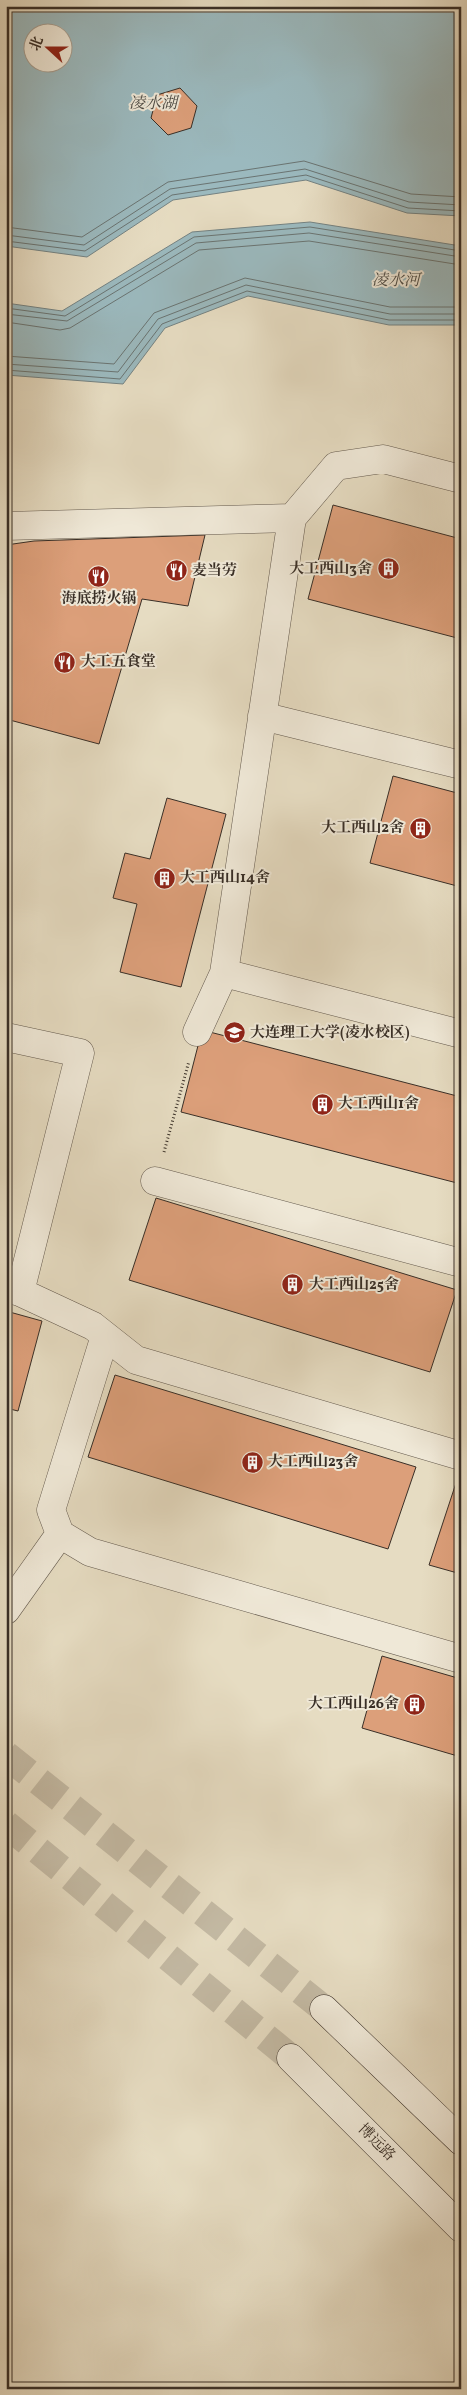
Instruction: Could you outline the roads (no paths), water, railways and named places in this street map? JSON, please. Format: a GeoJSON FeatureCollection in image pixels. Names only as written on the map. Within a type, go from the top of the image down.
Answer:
{"type":"FeatureCollection","features":[{"type":"Feature","properties":{"kind":"street"},"geometry":{"type":"LineString","coordinates":[[197,1032],[224,973],[292,518],[336,466],[383,459],[461,479]]}},
{"type":"Feature","properties":{"kind":"street"},"geometry":{"type":"LineString","coordinates":[[6,526],[292,518]]}},
{"type":"Feature","properties":{"kind":"street"},"geometry":{"type":"LineString","coordinates":[[262,716],[461,765]]}},
{"type":"Feature","properties":{"kind":"street"},"geometry":{"type":"LineString","coordinates":[[224,973],[461,1034]]}},
{"type":"Feature","properties":{"kind":"street"},"geometry":{"type":"LineString","coordinates":[[6,1037],[80,1053],[13,1290],[93,1326],[136,1360],[461,1456]]}},
{"type":"Feature","properties":{"kind":"street"},"geometry":{"type":"LineString","coordinates":[[155,1181],[461,1263]]}},
{"type":"Feature","properties":{"kind":"street"},"geometry":{"type":"LineString","coordinates":[[106,1336],[51,1510],[60,1534],[90,1552],[461,1659]]}},
{"type":"Feature","properties":{"kind":"street"},"geometry":{"type":"LineString","coordinates":[[6,1610],[60,1534]]}},
{"type":"Feature","properties":{"kind":"street"},"geometry":{"type":"LineString","coordinates":[[324,2009],[461,2141]]}},
{"type":"Feature","properties":{"kind":"street","name":"博远路"},"geometry":{"type":"LineString","coordinates":[[291,2058],[461,2228]]}},
{"type":"Feature","properties":{"kind":"water","name":"凌水湖"},"geometry":{"type":"Polygon","coordinates":[[[6,6],[461,6],[461,216],[407,213],[306,180],[173,200],[87,257],[6,246],[6,6]]]}},
{"type":"Feature","properties":{"kind":"water","name":"凌水河"},"geometry":{"type":"Polygon","coordinates":[[[310,222],[461,246],[461,325],[389,325],[248,296],[165,328],[123,384],[6,375],[6,303],[62,311],[192,232],[310,222]]]}},
{"type":"Feature","properties":{"kind":"tunnel"},"geometry":{"type":"LineString","coordinates":[[6,1755],[324,2009]]}},
{"type":"Feature","properties":{"kind":"tunnel"},"geometry":{"type":"LineString","coordinates":[[6,1824],[291,2058]]}},
{"type":"Feature","properties":{"kind":"place","name":"大工西山3舍"},"geometry":{"type":"Point","coordinates":[388,569]}},
{"type":"Feature","properties":{"kind":"place","name":"麦当劳"},"geometry":{"type":"Point","coordinates":[176,571]}},
{"type":"Feature","properties":{"kind":"place","name":"海底捞火锅"},"geometry":{"type":"Point","coordinates":[99,576]}},
{"type":"Feature","properties":{"kind":"place","name":"大工五食堂"},"geometry":{"type":"Point","coordinates":[65,662]}},
{"type":"Feature","properties":{"kind":"place","name":"大工西山2舍"},"geometry":{"type":"Point","coordinates":[420,828]}},
{"type":"Feature","properties":{"kind":"place","name":"大工西山14舍"},"geometry":{"type":"Point","coordinates":[164,878]}},
{"type":"Feature","properties":{"kind":"place","name":"大连理工大学(凌水校区)"},"geometry":{"type":"Point","coordinates":[234,1033]}},
{"type":"Feature","properties":{"kind":"place","name":"大工西山1舍"},"geometry":{"type":"Point","coordinates":[322,1104]}},
{"type":"Feature","properties":{"kind":"place","name":"大工西山25舍"},"geometry":{"type":"Point","coordinates":[293,1285]}},
{"type":"Feature","properties":{"kind":"place","name":"大工西山23舍"},"geometry":{"type":"Point","coordinates":[252,1462]}},
{"type":"Feature","properties":{"kind":"place","name":"大工西山26舍"},"geometry":{"type":"Point","coordinates":[415,1704]}}]}
